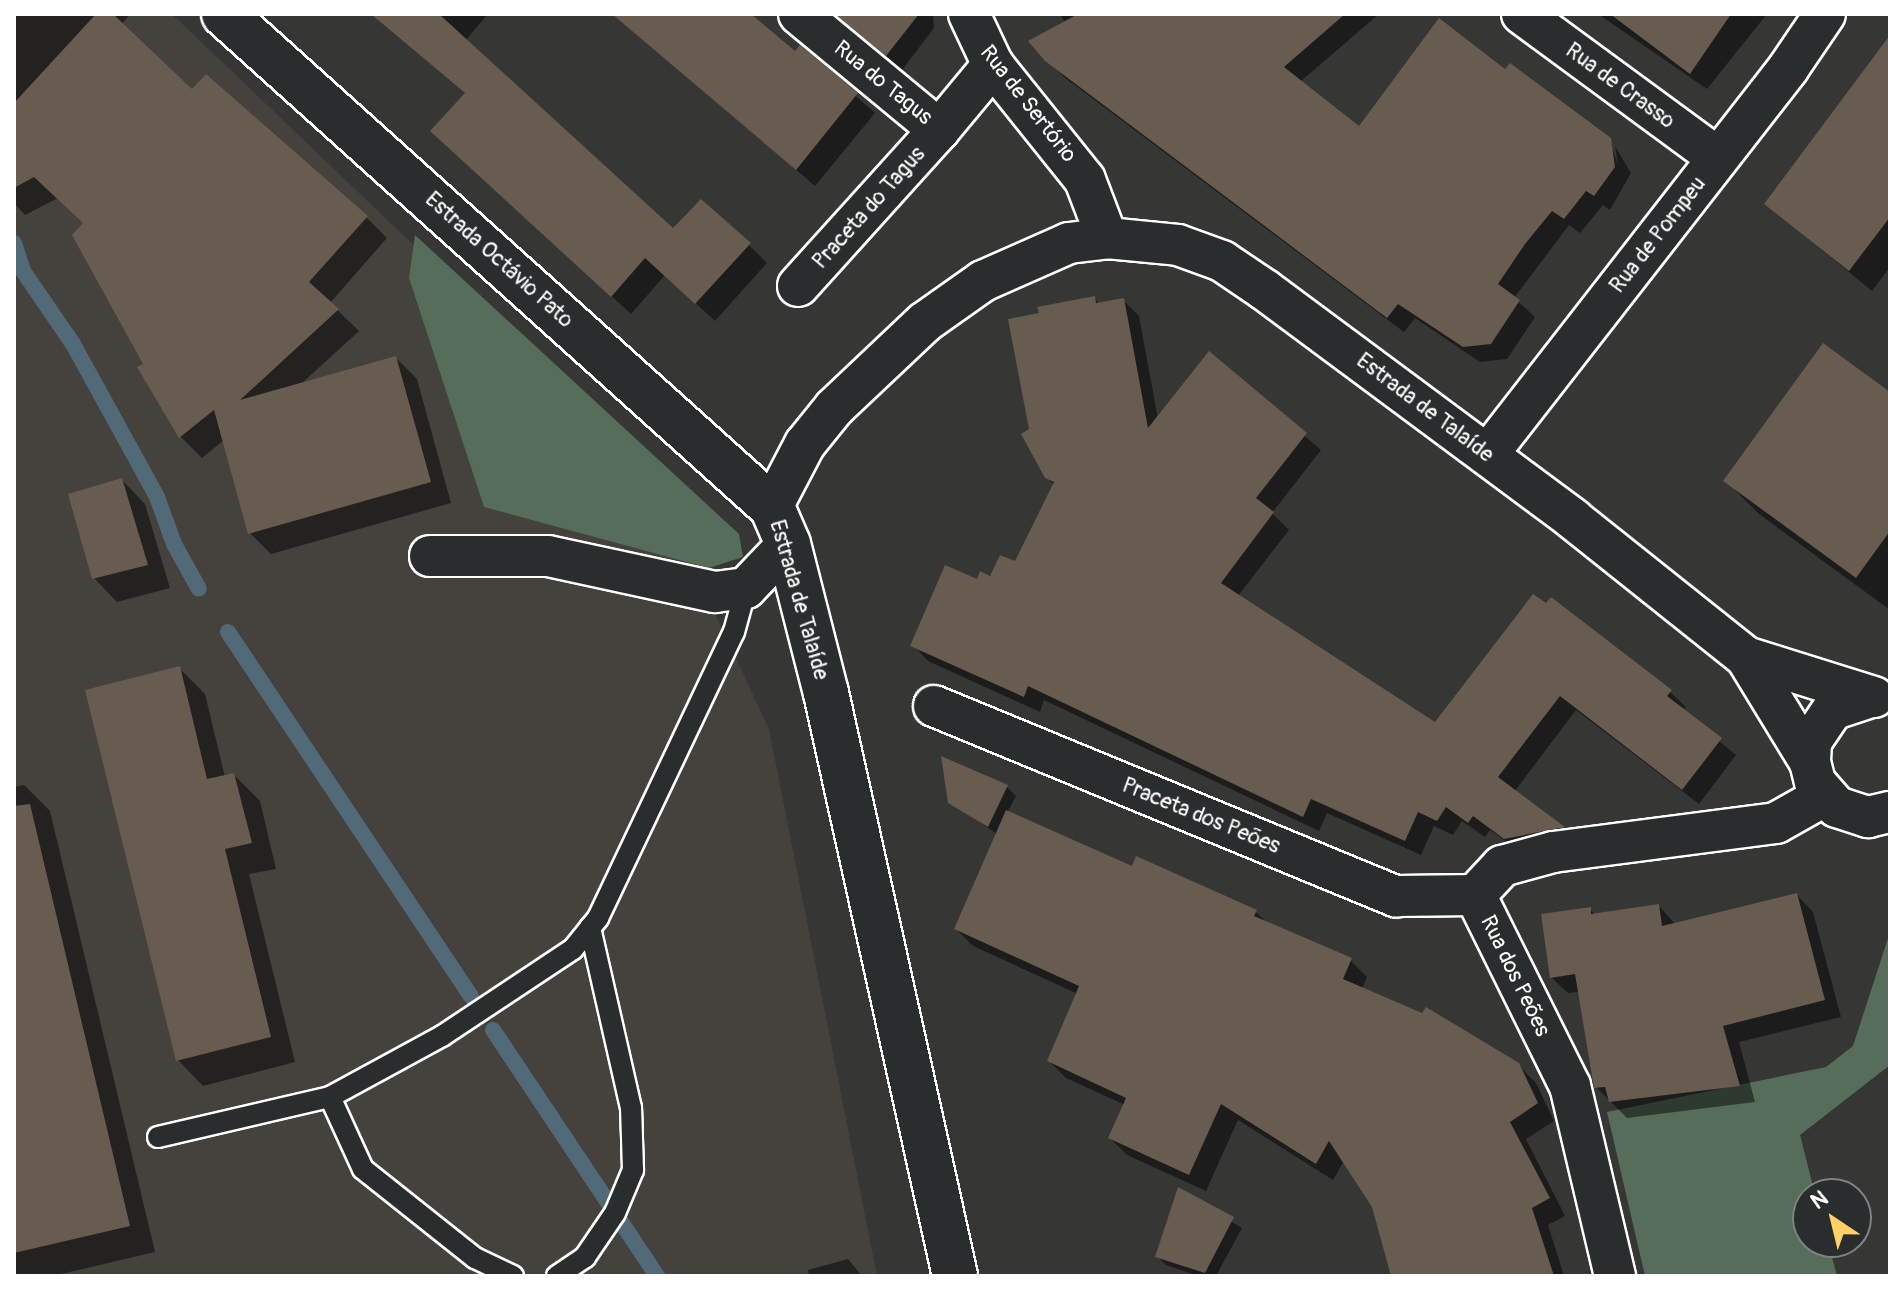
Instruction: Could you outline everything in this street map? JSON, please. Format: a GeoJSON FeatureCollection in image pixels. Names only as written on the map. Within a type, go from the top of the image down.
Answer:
{"type":"FeatureCollection","features":[{"type":"Feature","properties":{"kind":"street","name":"Estrada Octávio Pato"},"geometry":{"type":"LineString","coordinates":[[224,14],[780,526]]}},
{"type":"Feature","properties":{"kind":"street","name":"Rua do Tagus"},"geometry":{"type":"LineString","coordinates":[[799,14],[939,130],[993,65]]}},
{"type":"Feature","properties":{"kind":"street","name":"Rua de Sertório"},"geometry":{"type":"LineString","coordinates":[[969,14],[993,65],[1067,152],[1085,180],[1107,238]]}},
{"type":"Feature","properties":{"kind":"street","name":"Rua de Crasso"},"geometry":{"type":"LineString","coordinates":[[1522,14],[1718,158]]}},
{"type":"Feature","properties":{"kind":"street","name":"Rua de Pompeu"},"geometry":{"type":"LineString","coordinates":[[1488,454],[1718,158],[1825,14]]}},
{"type":"Feature","properties":{"kind":"street","name":"Praceta do Tagus"},"geometry":{"type":"LineString","coordinates":[[798,286],[939,130]]}},
{"type":"Feature","properties":{"kind":"street","name":"Estrada de Talaíde"},"geometry":{"type":"LineString","coordinates":[[955,1276],[826,693],[780,526],[802,447],[834,408],[925,322],[983,281],[1069,243],[1107,238],[1178,245],[1222,261],[1488,454],[1746,657],[1885,699]]}},
{"type":"Feature","properties":{"kind":"street"},"geometry":{"type":"LineString","coordinates":[[430,556],[548,556],[715,592],[746,588],[780,526]]}},
{"type":"Feature","properties":{"kind":"street","name":"Estrada de Talaíde"},"geometry":{"type":"LineString","coordinates":[[1746,657],[1817,779]]}},
{"type":"Feature","properties":{"kind":"street","name":"Estrada de Talaíde"},"geometry":{"type":"LineString","coordinates":[[1817,779],[1811,742],[1833,709],[1885,699]]}},
{"type":"Feature","properties":{"kind":"street","name":"Praceta dos Peões"},"geometry":{"type":"LineString","coordinates":[[934,706],[1396,896],[1475,895]]}},
{"type":"Feature","properties":{"kind":"street"},"geometry":{"type":"LineString","coordinates":[[1817,779],[1852,814],[1888,815]]}},
{"type":"Feature","properties":{"kind":"street","name":"Rua dos Peões"},"geometry":{"type":"LineString","coordinates":[[1615,1276],[1570,1086],[1475,895],[1502,866],[1553,852],[1776,823],[1817,779]]}},
{"type":"Feature","properties":{"kind":"lane"},"geometry":{"type":"LineString","coordinates":[[158,1137],[330,1097],[442,1036],[573,949],[590,928],[734,632],[746,588]]}},
{"type":"Feature","properties":{"kind":"lane"},"geometry":{"type":"LineString","coordinates":[[557,1276],[585,1257],[615,1213],[633,1170],[631,1108],[590,928]]}},
{"type":"Feature","properties":{"kind":"lane"},"geometry":{"type":"LineString","coordinates":[[330,1097],[363,1169],[475,1258],[513,1276]]}},
{"type":"Feature","properties":{"kind":"shaded area"},"geometry":{"type":"Polygon","coordinates":[[[14,14],[172,14],[648,469],[769,729],[877,1276],[14,1276],[14,14]]]}},
{"type":"Feature","properties":{"kind":"green space"},"geometry":{"type":"Polygon","coordinates":[[[415,235],[739,534],[743,557],[709,568],[484,507],[409,278],[415,235]]]}},
{"type":"Feature","properties":{"kind":"green space"},"geometry":{"type":"Polygon","coordinates":[[[1890,932],[1890,1065],[1800,1135],[1811,1178],[1792,1178],[1792,1258],[1832,1258],[1837,1276],[1645,1276],[1607,1112],[1826,1067],[1853,1046],[1890,932]]]}},
{"type":"Feature","properties":{"kind":"building"},"geometry":{"type":"Polygon","coordinates":[[[96,14],[113,14],[192,89],[206,74],[368,216],[309,282],[339,309],[240,400],[396,356],[431,482],[248,534],[214,410],[179,438],[137,367],[143,364],[72,235],[83,223],[34,177],[14,188],[14,103],[96,14]]]}},
{"type":"Feature","properties":{"kind":"building"},"geometry":{"type":"Polygon","coordinates":[[[371,14],[439,14],[673,228],[701,199],[751,243],[695,304],[645,258],[611,297],[430,131],[465,93],[371,14]]]}},
{"type":"Feature","properties":{"kind":"building"},"geometry":{"type":"Polygon","coordinates":[[[612,14],[751,14],[795,51],[800,45],[858,93],[796,170],[612,14]]]}},
{"type":"Feature","properties":{"kind":"building"},"geometry":{"type":"Polygon","coordinates":[[[835,14],[919,14],[886,56],[835,14]]]}},
{"type":"Feature","properties":{"kind":"building"},"geometry":{"type":"Polygon","coordinates":[[[1078,14],[1345,14],[1284,67],[1359,126],[1439,18],[1505,69],[1510,63],[1611,138],[1615,167],[1594,196],[1586,191],[1564,219],[1552,211],[1498,284],[1520,300],[1491,344],[1463,347],[1398,304],[1387,318],[1045,61],[1028,41],[1078,14]]]}},
{"type":"Feature","properties":{"kind":"building"},"geometry":{"type":"Polygon","coordinates":[[[1610,14],[1731,14],[1690,74],[1610,14]]]}},
{"type":"Feature","properties":{"kind":"building"},"geometry":{"type":"Polygon","coordinates":[[[1890,35],[1890,217],[1849,271],[1764,204],[1890,35]]]}},
{"type":"Feature","properties":{"kind":"building"},"geometry":{"type":"Polygon","coordinates":[[[1095,296],[1096,303],[1124,298],[1148,428],[1209,351],[1307,433],[1256,498],[1274,512],[1221,583],[1435,722],[1533,594],[1546,603],[1551,597],[1672,690],[1667,696],[1722,738],[1682,790],[1560,696],[1498,777],[1565,827],[1504,839],[1473,816],[1468,823],[1446,807],[1437,821],[1418,812],[1405,841],[1311,799],[1303,817],[1028,686],[1024,697],[910,646],[945,565],[977,579],[980,571],[990,576],[1000,555],[1015,561],[1054,482],[1045,478],[1021,434],[1029,429],[1008,319],[1039,313],[1037,307],[1095,296]]]}},
{"type":"Feature","properties":{"kind":"building"},"geometry":{"type":"Polygon","coordinates":[[[1823,343],[1890,392],[1890,531],[1856,578],[1723,481],[1823,343]]]}},
{"type":"Feature","properties":{"kind":"building"},"geometry":{"type":"Polygon","coordinates":[[[122,478],[148,565],[92,579],[68,494],[122,478]]]}},
{"type":"Feature","properties":{"kind":"building"},"geometry":{"type":"Polygon","coordinates":[[[180,666],[207,779],[234,773],[252,843],[225,849],[271,1037],[176,1061],[85,690],[180,666]]]}},
{"type":"Feature","properties":{"kind":"building"},"geometry":{"type":"Polygon","coordinates":[[[941,756],[1008,785],[988,827],[948,803],[941,756]]]}},
{"type":"Feature","properties":{"kind":"building"},"geometry":{"type":"Polygon","coordinates":[[[30,804],[130,1226],[14,1253],[14,806],[30,804]]]}},
{"type":"Feature","properties":{"kind":"building"},"geometry":{"type":"Polygon","coordinates":[[[1006,810],[1132,866],[1136,856],[1257,910],[1254,916],[1352,958],[1343,979],[1422,1013],[1426,1007],[1519,1063],[1538,1103],[1510,1122],[1550,1198],[1532,1208],[1554,1276],[1391,1276],[1372,1207],[1329,1141],[1316,1164],[1221,1104],[1189,1175],[1108,1138],[1126,1098],[1047,1061],[1079,986],[954,929],[1006,810]]]}},
{"type":"Feature","properties":{"kind":"building"},"geometry":{"type":"Polygon","coordinates":[[[1797,893],[1825,1000],[1723,1026],[1740,1086],[1609,1102],[1605,1087],[1594,1088],[1575,974],[1550,978],[1541,914],[1591,907],[1591,914],[1659,904],[1662,926],[1797,893]]]}},
{"type":"Feature","properties":{"kind":"building"},"geometry":{"type":"Polygon","coordinates":[[[1178,1187],[1234,1217],[1205,1273],[1155,1257],[1178,1187]]]}},
{"type":"Feature","properties":{"kind":"waterway"},"geometry":{"type":"LineString","coordinates":[[14,243],[23,271],[73,344],[157,497],[174,544],[199,589]]}},
{"type":"Feature","properties":{"kind":"waterway"},"geometry":{"type":"LineString","coordinates":[[228,632],[471,996]]}},
{"type":"Feature","properties":{"kind":"waterway"},"geometry":{"type":"LineString","coordinates":[[493,1030],[657,1276]]}}]}
